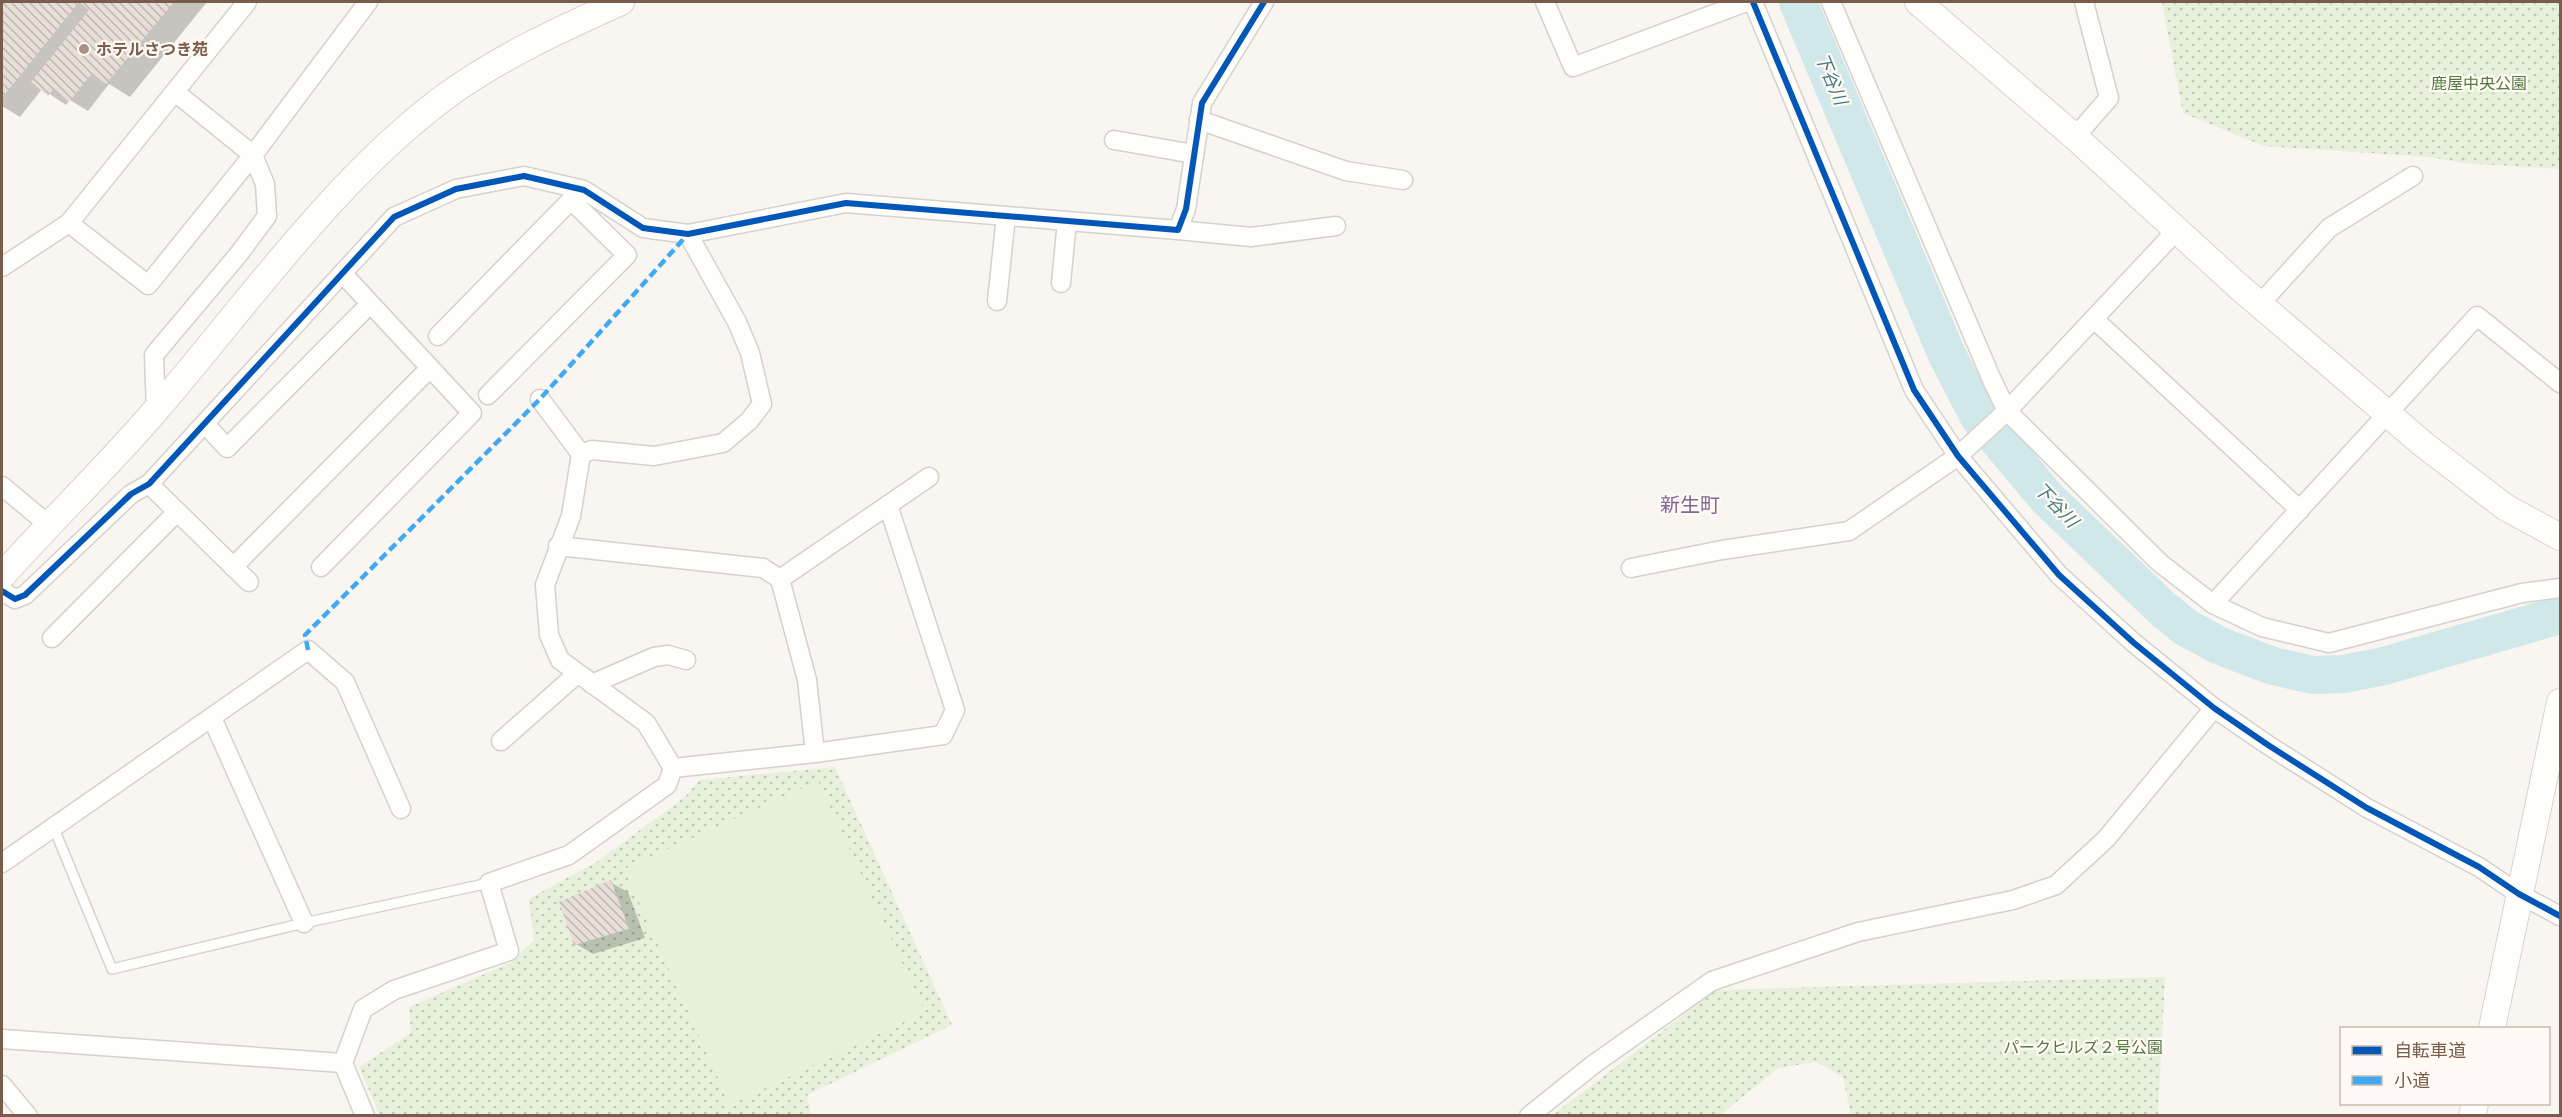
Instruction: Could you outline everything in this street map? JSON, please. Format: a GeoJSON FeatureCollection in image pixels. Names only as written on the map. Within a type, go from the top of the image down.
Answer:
{"type":"FeatureCollection","features":[{"type":"Feature","properties":{"kind":"street"},"geometry":{"type":"LineString","coordinates":[[2,267],[69,223],[247,2]]}},
{"type":"Feature","properties":{"kind":"street"},"geometry":{"type":"LineString","coordinates":[[69,223],[148,285],[253,154],[368,2]]}},
{"type":"Feature","properties":{"kind":"street"},"geometry":{"type":"LineString","coordinates":[[2,576],[156,411],[328,207],[389,144],[442,99],[517,50],[621,2]]}},
{"type":"Feature","properties":{"kind":"street"},"geometry":{"type":"LineString","coordinates":[[1178,230],[1185,209],[1202,104],[1264,2]]}},
{"type":"Feature","properties":{"kind":"street"},"geometry":{"type":"LineString","coordinates":[[1545,2],[1573,67],[1746,2]]}},
{"type":"Feature","properties":{"kind":"street"},"geometry":{"type":"LineString","coordinates":[[1753,2],[1914,390],[1958,456],[2059,575],[2134,643],[2214,708],[2268,745],[2367,808],[2479,867],[2519,894],[2560,916]]}},
{"type":"Feature","properties":{"kind":"street"},"geometry":{"type":"LineString","coordinates":[[1831,2],[2007,411],[2160,563],[2212,604],[2262,627],[2329,643],[2522,593],[2560,588]]}},
{"type":"Feature","properties":{"kind":"street"},"geometry":{"type":"LineString","coordinates":[[1918,2],[2075,137],[2259,305],[2388,414],[2505,507],[2560,537]]}},
{"type":"Feature","properties":{"kind":"street"},"geometry":{"type":"LineString","coordinates":[[2075,137],[2109,98],[2084,2]]}},
{"type":"Feature","properties":{"kind":"street"},"geometry":{"type":"LineString","coordinates":[[156,411],[154,355],[238,255],[267,216],[265,184],[253,154],[175,92]]}},
{"type":"Feature","properties":{"kind":"street"},"geometry":{"type":"LineString","coordinates":[[1199,120],[1346,171],[1403,180]]}},
{"type":"Feature","properties":{"kind":"street"},"geometry":{"type":"LineString","coordinates":[[1114,140],[1194,154]]}},
{"type":"Feature","properties":{"kind":"street"},"geometry":{"type":"LineString","coordinates":[[2,591],[15,599],[26,595],[131,494],[149,484],[394,217],[456,189],[524,176],[573,194],[627,255],[488,395]]}},
{"type":"Feature","properties":{"kind":"street"},"geometry":{"type":"LineString","coordinates":[[2259,305],[2329,228],[2413,176]]}},
{"type":"Feature","properties":{"kind":"street"},"geometry":{"type":"LineString","coordinates":[[438,336],[573,194],[584,190],[643,228],[688,234],[846,203],[1251,237],[1336,226]]}},
{"type":"Feature","properties":{"kind":"street"},"geometry":{"type":"LineString","coordinates":[[997,301],[1006,216]]}},
{"type":"Feature","properties":{"kind":"street"},"geometry":{"type":"LineString","coordinates":[[1061,283],[1067,221]]}},
{"type":"Feature","properties":{"kind":"street"},"geometry":{"type":"LineString","coordinates":[[1631,568],[1722,550],[1849,531],[1958,456],[2007,411],[2176,231]]}},
{"type":"Feature","properties":{"kind":"street"},"geometry":{"type":"LineString","coordinates":[[581,454],[592,450],[654,456],[723,443],[750,421],[762,404],[750,353],[737,322],[688,234]]}},
{"type":"Feature","properties":{"kind":"street"},"geometry":{"type":"LineString","coordinates":[[321,567],[472,413],[343,274]]}},
{"type":"Feature","properties":{"kind":"street"},"geometry":{"type":"LineString","coordinates":[[205,424],[227,448],[370,304]]}},
{"type":"Feature","properties":{"kind":"street"},"geometry":{"type":"LineString","coordinates":[[2212,604],[2477,316],[2560,383]]}},
{"type":"Feature","properties":{"kind":"street"},"geometry":{"type":"LineString","coordinates":[[2094,319],[2300,510]]}},
{"type":"Feature","properties":{"kind":"street"},"geometry":{"type":"LineString","coordinates":[[233,567],[430,368]]}},
{"type":"Feature","properties":{"kind":"street"},"geometry":{"type":"LineString","coordinates":[[540,399],[581,454],[571,516],[545,585],[549,635],[560,660],[646,723],[673,768]]}},
{"type":"Feature","properties":{"kind":"street"},"geometry":{"type":"LineString","coordinates":[[780,579],[929,477]]}},
{"type":"Feature","properties":{"kind":"street"},"geometry":{"type":"LineString","coordinates":[[149,484],[249,582]]}},
{"type":"Feature","properties":{"kind":"street"},"geometry":{"type":"LineString","coordinates":[[2,486],[50,526]]}},
{"type":"Feature","properties":{"kind":"street"},"geometry":{"type":"LineString","coordinates":[[673,768],[815,753],[943,735],[954,710],[888,505]]}},
{"type":"Feature","properties":{"kind":"street"},"geometry":{"type":"LineString","coordinates":[[51,638],[177,512]]}},
{"type":"Feature","properties":{"kind":"street"},"geometry":{"type":"LineString","coordinates":[[558,546],[763,568],[780,579],[807,680],[815,753]]}},
{"type":"Feature","properties":{"kind":"street"},"geometry":{"type":"LineString","coordinates":[[2,863],[308,650],[345,682],[401,809]]}},
{"type":"Feature","properties":{"kind":"street"},"geometry":{"type":"LineString","coordinates":[[501,741],[585,679],[654,657],[668,655],[686,660]]}},
{"type":"Feature","properties":{"kind":"street"},"geometry":{"type":"LineString","coordinates":[[2492,1027],[2560,702]]}},
{"type":"Feature","properties":{"kind":"street"},"geometry":{"type":"LineString","coordinates":[[1529,1116],[1594,1064],[1712,981],[1858,932],[1939,913],[2013,900],[2056,885],[2106,839],[2214,708]]}},
{"type":"Feature","properties":{"kind":"street"},"geometry":{"type":"LineString","coordinates":[[212,718],[304,923]]}},
{"type":"Feature","properties":{"kind":"street"},"geometry":{"type":"LineString","coordinates":[[361,1114],[343,1063],[363,1009],[394,990],[509,951],[489,884],[569,855],[667,785],[673,768]]}},
{"type":"Feature","properties":{"kind":"street"},"geometry":{"type":"LineString","coordinates":[[2,1039],[343,1063]]}},
{"type":"Feature","properties":{"kind":"street"},"geometry":{"type":"LineString","coordinates":[[2,1085],[28,1116]]}},
{"type":"Feature","properties":{"kind":"lane"},"geometry":{"type":"LineString","coordinates":[[53,826],[112,969],[304,923],[489,884]]}},
{"type":"Feature","properties":{"kind":"green space","name":"鹿屋中央公園"},"geometry":{"type":"Polygon","coordinates":[[[2162,2],[2560,2],[2560,169],[2462,163],[2430,157],[2264,146],[2183,113],[2162,2]]]}},
{"type":"Feature","properties":{"kind":"green space"},"geometry":{"type":"Polygon","coordinates":[[[835,767],[952,1025],[807,1095],[811,1115],[380,1115],[359,1067],[411,1033],[409,1007],[510,963],[534,940],[529,899],[598,861],[685,797],[700,780],[835,767]]]}},
{"type":"Feature","properties":{"kind":"green space"},"geometry":{"type":"Polygon","coordinates":[[[818,781],[925,1012],[730,1105],[624,869],[818,781]]]}},
{"type":"Feature","properties":{"kind":"green space","name":"パークヒルズ２号公園"},"geometry":{"type":"Polygon","coordinates":[[[2165,977],[2158,1115],[1851,1115],[1843,1077],[1817,1062],[1778,1068],[1720,1115],[1553,1115],[1716,990],[2165,977]]]}},
{"type":"Feature","properties":{"kind":"building"},"geometry":{"type":"Polygon","coordinates":[[[2,2],[79,2],[2,98],[2,2]]]}},
{"type":"Feature","properties":{"kind":"building","name":"ホテルさつき苑"},"geometry":{"type":"Polygon","coordinates":[[[79,2],[174,2],[106,84],[92,73],[69,102],[54,88],[48,96],[31,82],[89,10],[79,2]]]}},
{"type":"Feature","properties":{"kind":"building"},"geometry":{"type":"Polygon","coordinates":[[[611,880],[629,929],[574,945],[559,902],[611,880]]]}},
{"type":"Feature","properties":{"kind":"waterway","name":"下谷川"},"geometry":{"type":"LineString","coordinates":[[1798,2],[1947,355],[1979,417],[2047,498],[2162,608],[2185,627],[2220,646],[2273,666],[2313,675],[2344,674],[2384,666],[2560,615]]}},
{"type":"Feature","properties":{"kind":"marked path"},"geometry":{"type":"LineString","coordinates":[[308,650],[305,635],[540,399],[688,234]]}},
{"type":"Feature","properties":{"kind":"cycle path"},"geometry":{"type":"LineString","coordinates":[[2,591],[15,599],[25,595],[131,494],[149,484],[394,217],[456,189],[524,176],[584,190],[643,228],[688,234],[846,203],[1178,230],[1186,209],[1202,103],[1264,2]]}},
{"type":"Feature","properties":{"kind":"cycle path"},"geometry":{"type":"LineString","coordinates":[[1753,2],[1914,390],[1958,456],[2059,575],[2134,643],[2214,708],[2268,745],[2367,808],[2479,867],[2519,894],[2560,916]]}},
{"type":"Feature","properties":{"kind":"place","name":"ホテルさつき苑"},"geometry":{"type":"Point","coordinates":[84,49]}},
{"type":"Feature","properties":{"kind":"district","name":"新生町"},"geometry":{"type":"Point","coordinates":[1690,505]}}]}
